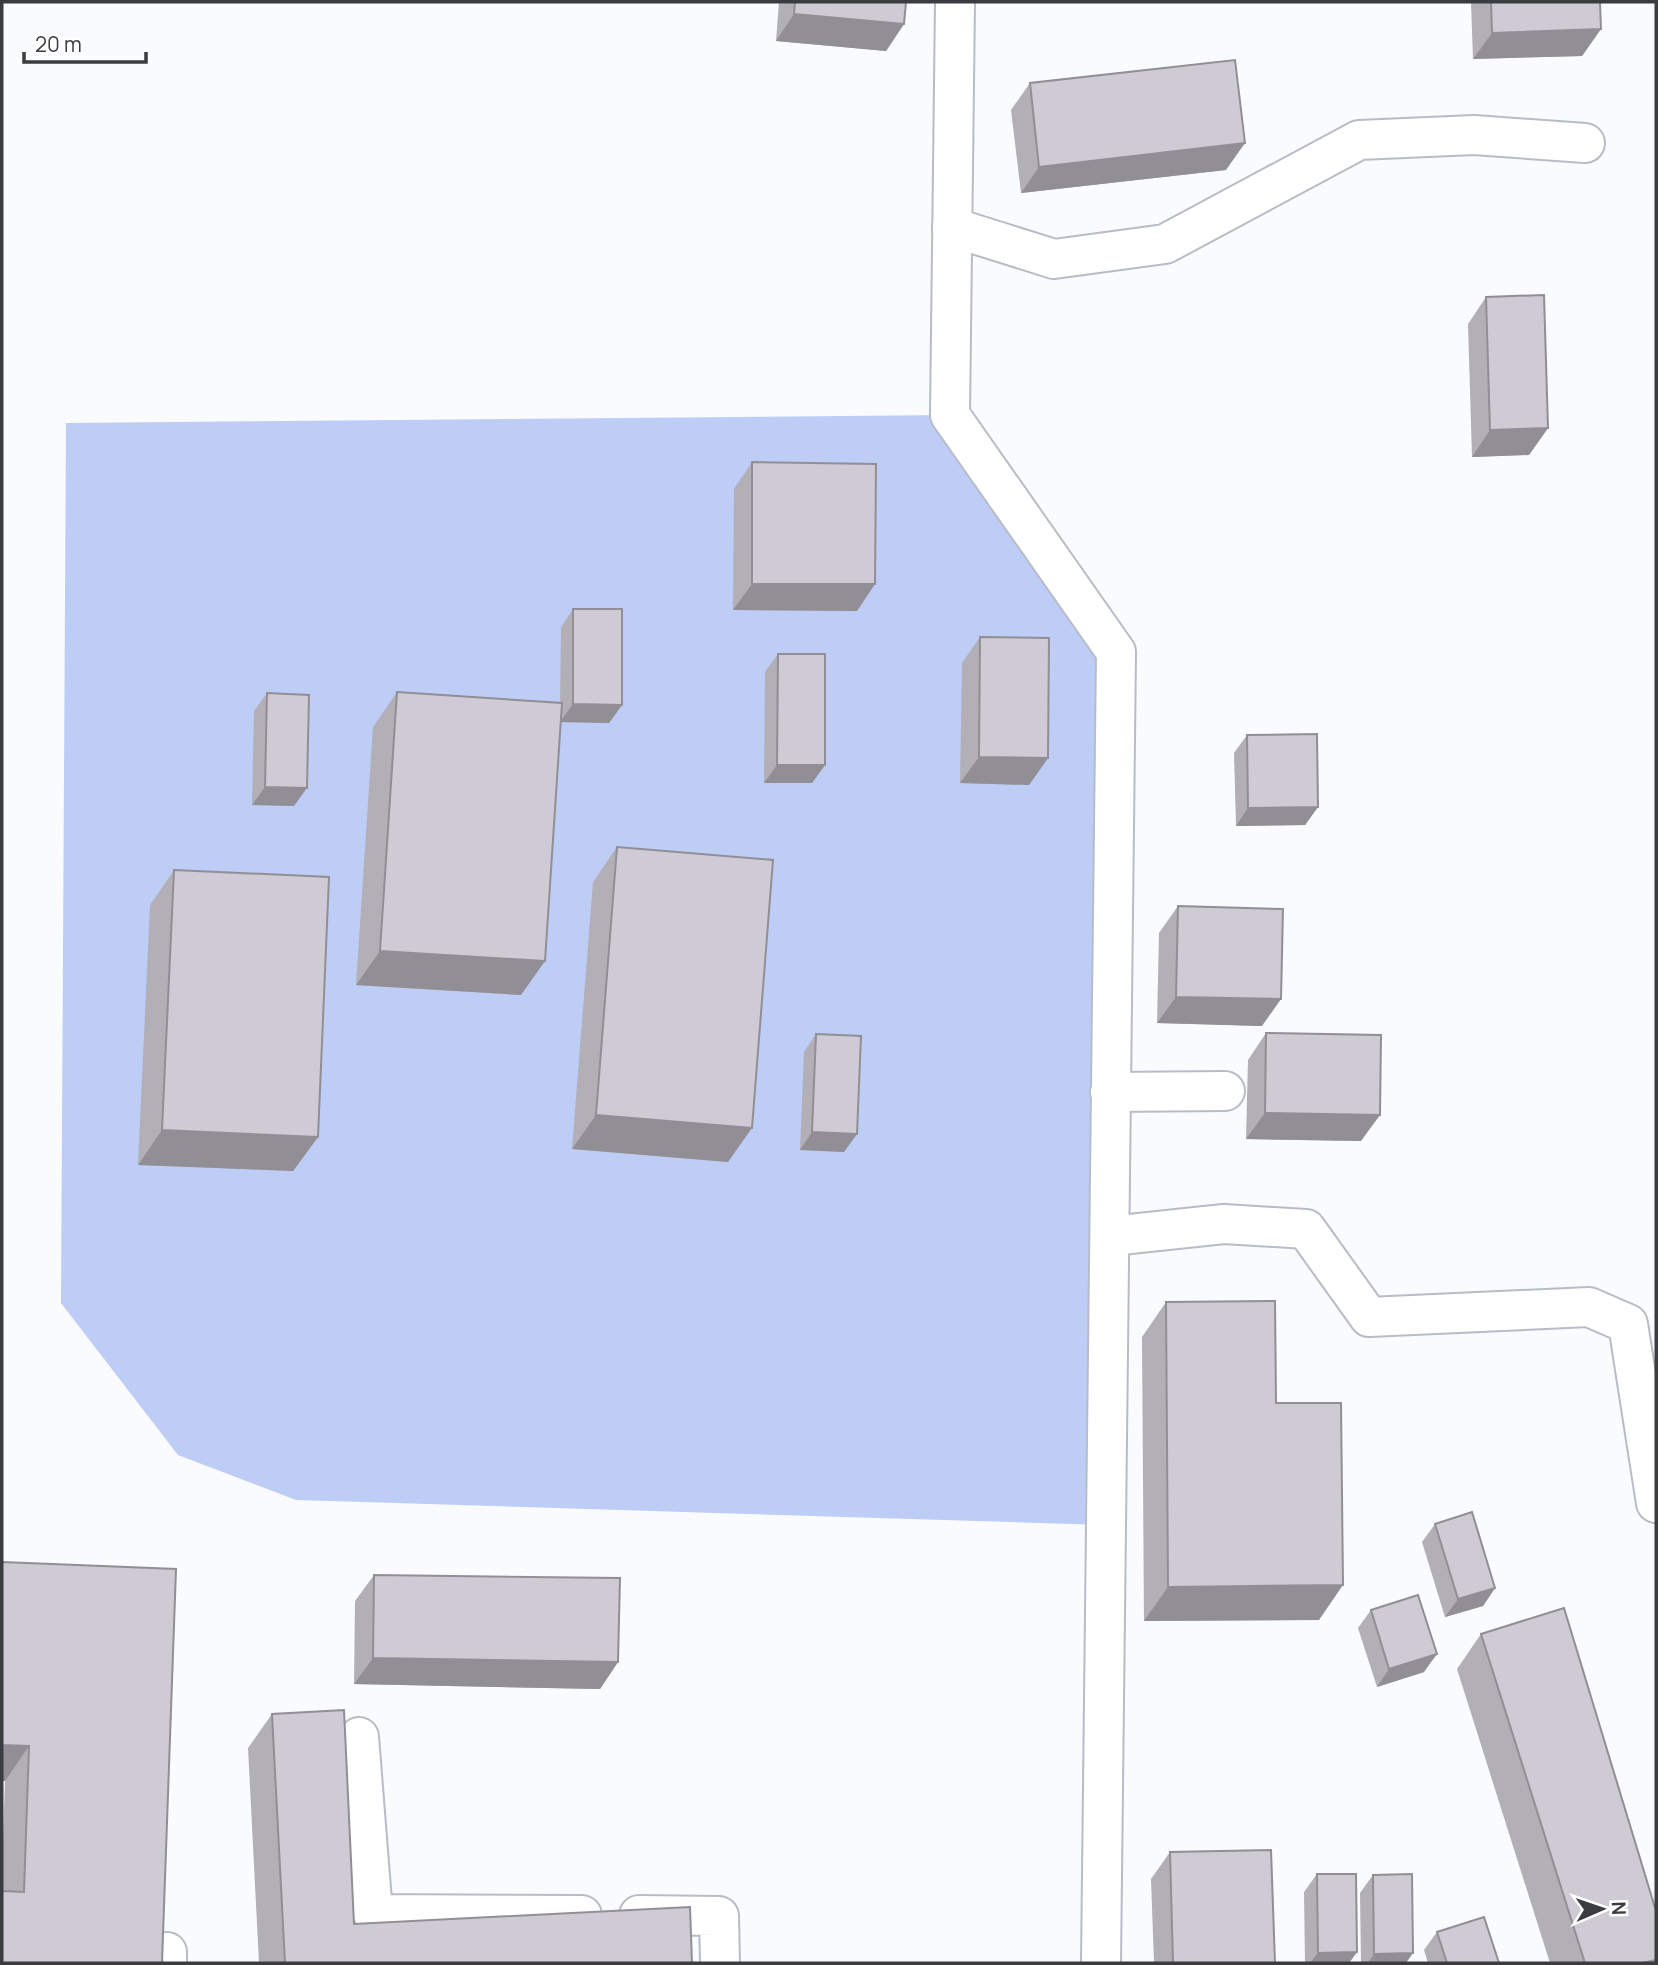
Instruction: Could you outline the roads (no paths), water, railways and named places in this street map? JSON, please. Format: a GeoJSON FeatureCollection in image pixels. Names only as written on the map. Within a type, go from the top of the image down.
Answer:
{"type":"FeatureCollection","features":[{"type":"Feature","properties":{"kind":"street"},"geometry":{"type":"LineString","coordinates":[[955,2],[950,415],[1116,652],[1101,1963]]}},
{"type":"Feature","properties":{"kind":"street"},"geometry":{"type":"LineString","coordinates":[[952,226],[1054,259],[1165,244],[1359,139],[1474,135],[1585,143]]}},
{"type":"Feature","properties":{"kind":"street"},"geometry":{"type":"LineString","coordinates":[[1110,1092],[1225,1091]]}},
{"type":"Feature","properties":{"kind":"street"},"geometry":{"type":"LineString","coordinates":[[1111,1236],[1224,1224],[1306,1229],[1369,1317],[1589,1307],[1642,1326],[1656,1503]]}},
{"type":"Feature","properties":{"kind":"street"},"geometry":{"type":"LineString","coordinates":[[359,1737],[373,1914],[719,1916],[720,1963]]}}]}
